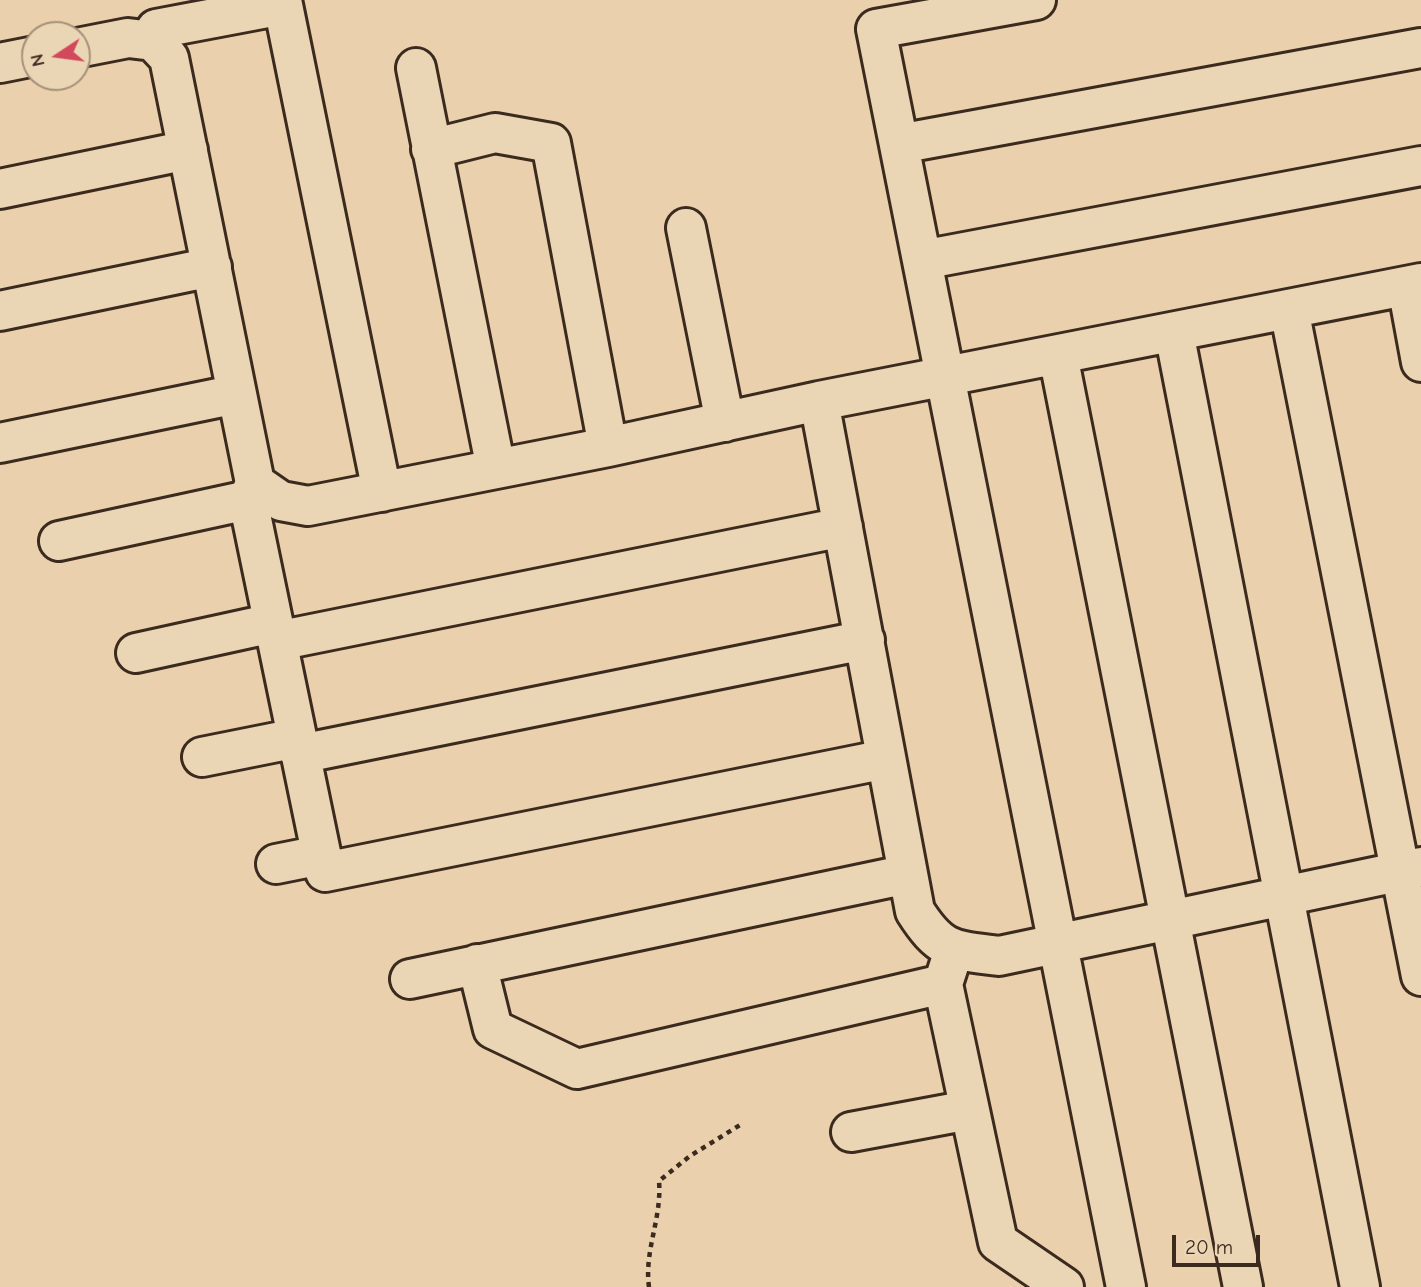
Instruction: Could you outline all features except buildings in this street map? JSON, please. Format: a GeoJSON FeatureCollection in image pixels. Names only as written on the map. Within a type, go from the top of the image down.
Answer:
{"type":"FeatureCollection","features":[{"type":"Feature","properties":{"kind":"street"},"geometry":{"type":"LineString","coordinates":[[818,401],[915,911],[948,967],[969,1110],[998,1242],[1066,1287],[1124,1281],[876,29],[989,4],[1036,0]]}},
{"type":"Feature","properties":{"kind":"street"},"geometry":{"type":"LineString","coordinates":[[91,45],[128,38],[153,23],[283,5],[382,492]]}},
{"type":"Feature","properties":{"kind":"street"},"geometry":{"type":"LineString","coordinates":[[153,23],[169,58],[212,267],[237,394],[275,632],[325,872],[887,759]]}},
{"type":"Feature","properties":{"kind":"street"},"geometry":{"type":"LineString","coordinates":[[899,145],[1421,48]]}},
{"type":"Feature","properties":{"kind":"street"},"geometry":{"type":"LineString","coordinates":[[0,63],[21,59]]}},
{"type":"Feature","properties":{"kind":"street"},"geometry":{"type":"LineString","coordinates":[[416,68],[496,469]]}},
{"type":"Feature","properties":{"kind":"street"},"geometry":{"type":"LineString","coordinates":[[431,149],[495,133],[551,143],[608,447]]}},
{"type":"Feature","properties":{"kind":"street"},"geometry":{"type":"LineString","coordinates":[[0,189],[188,150]]}},
{"type":"Feature","properties":{"kind":"street"},"geometry":{"type":"LineString","coordinates":[[922,260],[1421,166]]}},
{"type":"Feature","properties":{"kind":"street"},"geometry":{"type":"LineString","coordinates":[[686,228],[725,422]]}},
{"type":"Feature","properties":{"kind":"street"},"geometry":{"type":"LineString","coordinates":[[0,311],[212,267]]}},
{"type":"Feature","properties":{"kind":"street"},"geometry":{"type":"LineString","coordinates":[[59,541],[252,492],[308,506],[608,447],[818,401],[1414,285],[1421,362]]}},
{"type":"Feature","properties":{"kind":"street"},"geometry":{"type":"LineString","coordinates":[[1289,309],[1411,870],[1421,976]]}},
{"type":"Feature","properties":{"kind":"street"},"geometry":{"type":"LineString","coordinates":[[1174,332],[1360,1287]]}},
{"type":"Feature","properties":{"kind":"street"},"geometry":{"type":"LineString","coordinates":[[1058,355],[1243,1287]]}},
{"type":"Feature","properties":{"kind":"street"},"geometry":{"type":"LineString","coordinates":[[0,443],[237,394]]}},
{"type":"Feature","properties":{"kind":"street"},"geometry":{"type":"LineString","coordinates":[[136,653],[275,632],[843,527]]}},
{"type":"Feature","properties":{"kind":"street"},"geometry":{"type":"LineString","coordinates":[[202,757],[299,746],[865,640]]}},
{"type":"Feature","properties":{"kind":"street"},"geometry":{"type":"LineString","coordinates":[[276,864],[321,855]]}},
{"type":"Feature","properties":{"kind":"street"},"geometry":{"type":"LineString","coordinates":[[477,964],[493,1028],[577,1069],[948,967],[1411,870]]}},
{"type":"Feature","properties":{"kind":"street"},"geometry":{"type":"LineString","coordinates":[[410,979],[908,874]]}},
{"type":"Feature","properties":{"kind":"street"},"geometry":{"type":"LineString","coordinates":[[851,1132],[969,1110]]}},
{"type":"Feature","properties":{"kind":"path"},"geometry":{"type":"LineString","coordinates":[[649,1287],[646,1265],[661,1206],[659,1181],[690,1156],[740,1125]]}}]}
